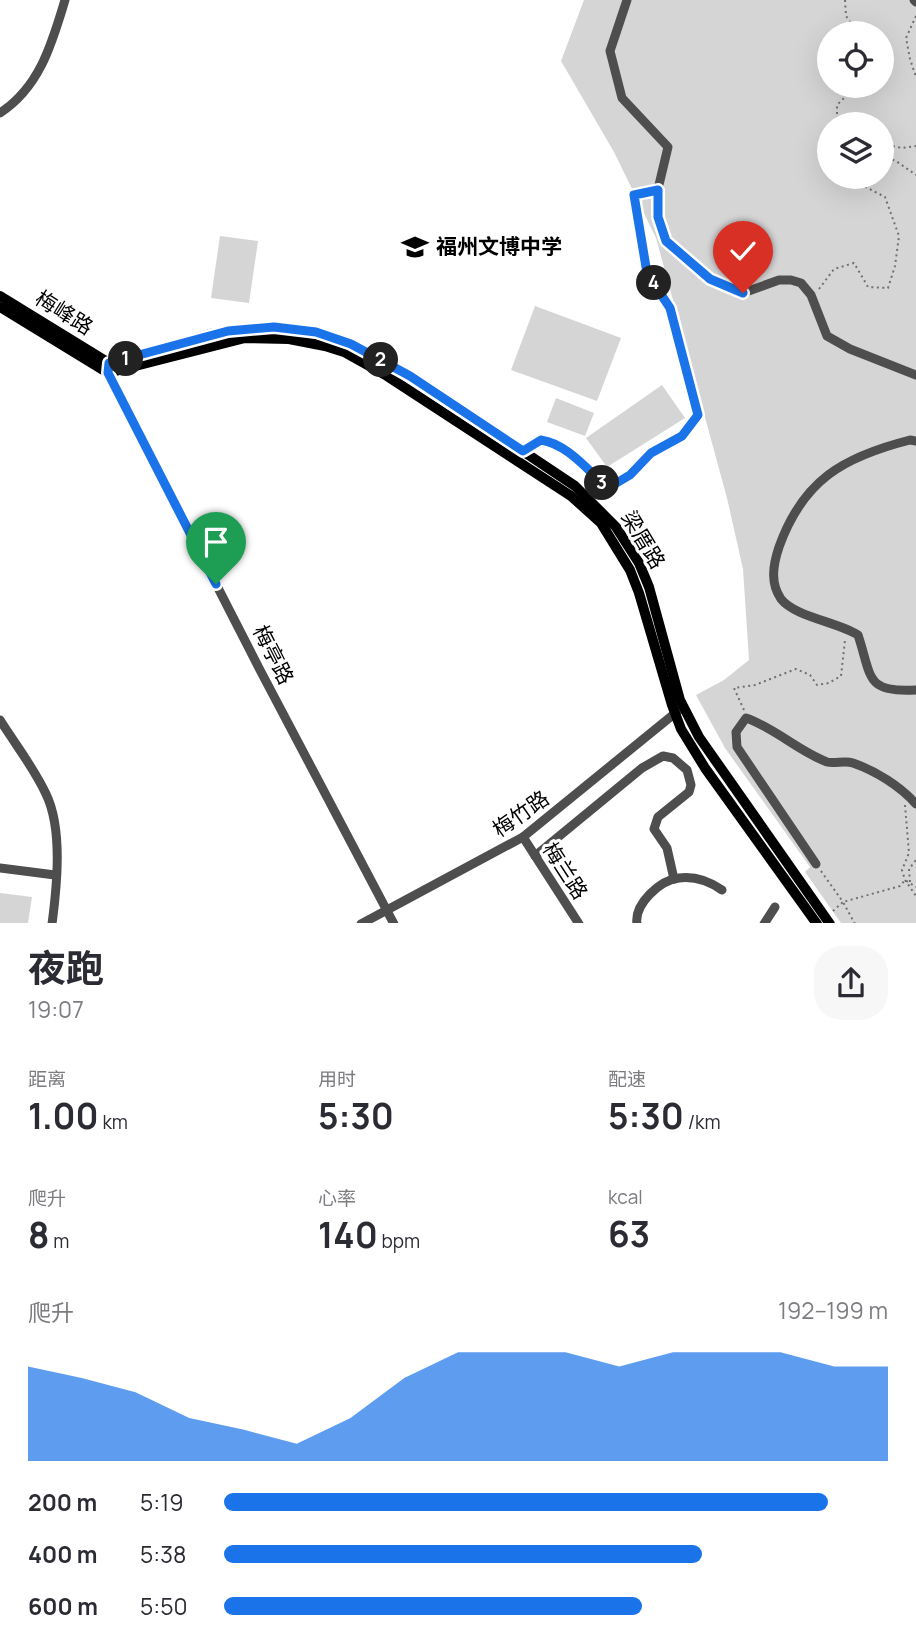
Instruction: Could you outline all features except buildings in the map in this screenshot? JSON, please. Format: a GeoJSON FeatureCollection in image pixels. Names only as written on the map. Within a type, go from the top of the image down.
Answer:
{"type":"FeatureCollection","features":[{"type":"Feature","properties":{"kind":"main road","name":"梅峰路"},"geometry":{"type":"LineString","coordinates":[[0,296],[108,368]]}},
{"type":"Feature","properties":{"kind":"main road","name":"梅峰路"},"geometry":{"type":"LineString","coordinates":[[0,307],[108,368]]}},
{"type":"Feature","properties":{"kind":"main road","name":"梁厝路"},"geometry":{"type":"LineString","coordinates":[[108,368],[228,331],[274,327],[316,332],[351,344],[410,376],[583,492],[616,527],[632,550],[649,587],[679,710],[830,923]]}},
{"type":"Feature","properties":{"kind":"main road","name":"梁厝路"},"geometry":{"type":"LineString","coordinates":[[108,368],[258,337],[289,339],[325,346],[344,352],[387,376],[562,489],[601,523],[622,554],[639,593],[679,710],[705,768],[817,923]]}},
{"type":"Feature","properties":{"kind":"street"},"geometry":{"type":"LineString","coordinates":[[0,113],[22,95],[41,69],[65,0]]}},
{"type":"Feature","properties":{"kind":"street"},"geometry":{"type":"LineString","coordinates":[[627,0],[610,51],[622,98],[668,147],[658,190],[658,217],[666,241],[710,279],[743,293],[779,280],[802,283],[811,295],[827,336],[850,349],[916,375]]}},
{"type":"Feature","properties":{"kind":"street"},"geometry":{"type":"LineString","coordinates":[[523,451],[537,441],[549,442],[571,454],[608,488],[630,475],[651,453],[682,436],[698,415],[670,308],[647,273],[634,195],[658,190]]}},
{"type":"Feature","properties":{"kind":"street","name":"梅亭路"},"geometry":{"type":"LineString","coordinates":[[108,368],[260,670],[394,923]]}},
{"type":"Feature","properties":{"kind":"street"},"geometry":{"type":"LineString","coordinates":[[916,441],[910,440],[860,454],[809,491],[788,524],[776,555],[772,582],[782,601],[804,614],[859,635],[873,681],[883,689],[916,690]]}},
{"type":"Feature","properties":{"kind":"street","name":"梅竹路"},"geometry":{"type":"LineString","coordinates":[[361,923],[523,837],[679,710]]}},
{"type":"Feature","properties":{"kind":"street"},"geometry":{"type":"LineString","coordinates":[[816,864],[737,747],[736,732],[746,718],[762,724],[828,762],[851,762],[882,777],[907,793],[916,804]]}},
{"type":"Feature","properties":{"kind":"street"},"geometry":{"type":"LineString","coordinates":[[0,719],[47,795],[57,834],[57,883],[52,923]]}},
{"type":"Feature","properties":{"kind":"street"},"geometry":{"type":"LineString","coordinates":[[535,856],[642,768],[663,756],[673,758],[687,770],[691,785],[689,792],[658,817],[654,829],[667,848],[674,879]]}},
{"type":"Feature","properties":{"kind":"street","name":"梅兰路"},"geometry":{"type":"LineString","coordinates":[[523,837],[579,923]]}},
{"type":"Feature","properties":{"kind":"street"},"geometry":{"type":"LineString","coordinates":[[0,868],[55,876]]}},
{"type":"Feature","properties":{"kind":"street"},"geometry":{"type":"LineString","coordinates":[[637,923],[636,916],[641,905],[674,879],[695,878],[711,882],[722,890]]}},
{"type":"Feature","properties":{"kind":"street"},"geometry":{"type":"LineString","coordinates":[[764,923],[775,907]]}},
{"type":"Feature","properties":{"kind":"path"},"geometry":{"type":"LineString","coordinates":[[845,0],[846,16],[850,21]]}},
{"type":"Feature","properties":{"kind":"path"},"geometry":{"type":"LineString","coordinates":[[916,16],[906,38],[909,59],[916,77]]}},
{"type":"Feature","properties":{"kind":"path"},"geometry":{"type":"LineString","coordinates":[[894,147],[916,146]]}},
{"type":"Feature","properties":{"kind":"path"},"geometry":{"type":"LineString","coordinates":[[894,160],[916,175]]}},
{"type":"Feature","properties":{"kind":"path"},"geometry":{"type":"LineString","coordinates":[[811,295],[816,295],[822,282],[834,269],[854,263],[867,286],[888,288],[895,266],[899,236],[885,197],[869,189]]}},
{"type":"Feature","properties":{"kind":"path"},"geometry":{"type":"LineString","coordinates":[[746,718],[734,688],[755,685],[796,669],[810,675],[817,685],[829,683],[841,676],[849,629]]}},
{"type":"Feature","properties":{"kind":"path"},"geometry":{"type":"LineString","coordinates":[[907,793],[905,810],[909,853],[902,870],[916,896]]}},
{"type":"Feature","properties":{"kind":"path"},"geometry":{"type":"LineString","coordinates":[[911,884],[909,869],[916,860]]}},
{"type":"Feature","properties":{"kind":"path"},"geometry":{"type":"LineString","coordinates":[[816,864],[855,923]]}},
{"type":"Feature","properties":{"kind":"path"},"geometry":{"type":"LineString","coordinates":[[905,880],[916,887]]}},
{"type":"Feature","properties":{"kind":"path"},"geometry":{"type":"LineString","coordinates":[[833,911],[843,902],[900,886],[905,880]]}},
{"type":"Feature","properties":{"kind":"shaded area"},"geometry":{"type":"Polygon","coordinates":[[[584,0],[916,0],[916,923],[841,923],[805,872],[810,867],[725,748],[696,695],[724,680],[749,660],[743,569],[727,498],[656,238],[614,152],[561,61],[584,0]]]}},
{"type":"Feature","properties":{"kind":"shaded area"},"geometry":{"type":"Polygon","coordinates":[[[220,236],[258,241],[249,303],[211,298],[220,236]]]}},
{"type":"Feature","properties":{"kind":"shaded area"},"geometry":{"type":"Polygon","coordinates":[[[535,306],[621,338],[597,401],[511,370],[535,306]]]}},
{"type":"Feature","properties":{"kind":"shaded area"},"geometry":{"type":"Polygon","coordinates":[[[662,385],[685,418],[607,467],[586,438],[662,385]]]}},
{"type":"Feature","properties":{"kind":"shaded area"},"geometry":{"type":"Polygon","coordinates":[[[556,398],[594,413],[585,436],[547,422],[556,398]]]}},
{"type":"Feature","properties":{"kind":"shaded area"},"geometry":{"type":"Polygon","coordinates":[[[0,893],[32,897],[28,923],[0,923],[0,893]]]}},
{"type":"Feature","properties":{"kind":"place","name":"福州文博中学"},"geometry":{"type":"Point","coordinates":[415,247]}},
{"type":"Feature","properties":{"kind":"route"},"geometry":{"type":"LineString","coordinates":[[216,584],[108,373],[109,363],[228,331],[274,327],[316,332],[351,344],[410,376],[523,451],[541,440],[554,444],[571,454],[608,488],[630,475],[651,453],[682,436],[698,415],[670,308],[647,273],[634,195],[658,190],[658,217],[666,241],[710,279],[743,293]]}}]}
